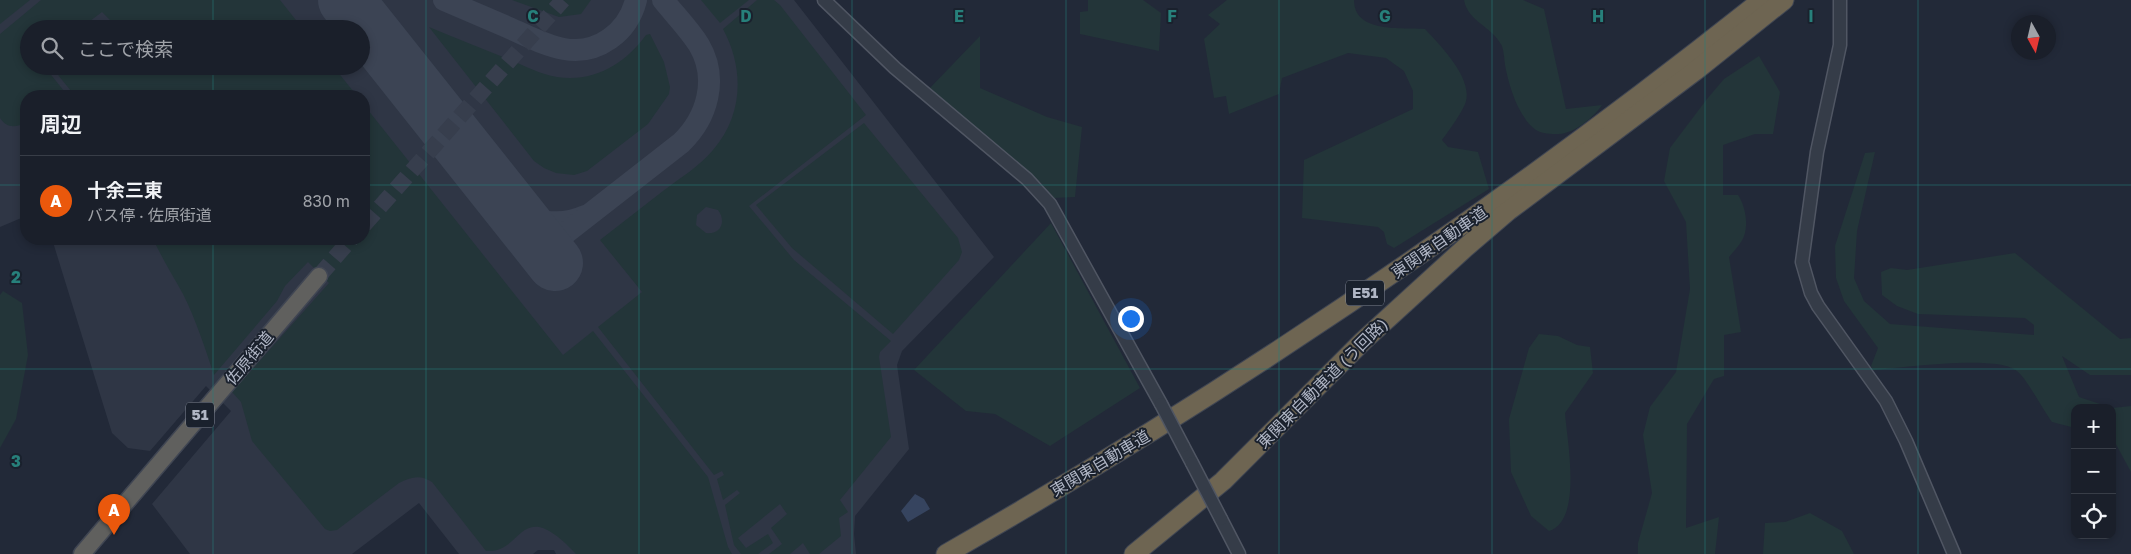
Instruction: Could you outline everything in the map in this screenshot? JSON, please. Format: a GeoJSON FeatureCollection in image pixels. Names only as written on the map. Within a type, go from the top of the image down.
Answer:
{"type":"FeatureCollection","features":[{"type":"Feature","properties":{"kind":"highway","name":"東関東自動車道"},"geometry":{"type":"LineString","coordinates":[[946,554],[1138,440],[1388,278],[1590,133],[1762,0]]}},
{"type":"Feature","properties":{"kind":"highway","name":"東関東自動車道"},"geometry":{"type":"LineString","coordinates":[[1508,211],[1644,110],[1784,0]]}},
{"type":"Feature","properties":{"kind":"highway","name":"東関東自動車道 (う回路)"},"geometry":{"type":"LineString","coordinates":[[1134,554],[1223,481],[1424,283],[1508,211]]}},
{"type":"Feature","properties":{"kind":"highway","name":"佐原街道"},"geometry":{"type":"LineString","coordinates":[[82,554],[318,276]]}},
{"type":"Feature","properties":{"kind":"street"},"geometry":{"type":"LineString","coordinates":[[824,0],[895,68],[1027,178],[1050,204],[1161,404],[1239,554]]}},
{"type":"Feature","properties":{"kind":"street"},"geometry":{"type":"LineString","coordinates":[[1840,0],[1840,45],[1817,152],[1802,262],[1811,293],[1818,306],[1886,401],[1906,441],[1954,554]]}},
{"type":"Feature","properties":{"kind":"shaded area"},"geometry":{"type":"Polygon","coordinates":[[[0,0],[794,0],[994,257],[902,351],[897,365],[909,449],[855,516],[856,554],[556,554],[554,550],[538,550],[533,554],[459,554],[419,503],[352,554],[190,554],[152,504],[231,411],[206,386],[150,451],[128,448],[112,433],[54,245],[370,245],[370,90],[20,90],[20,219],[0,227],[0,0]]]}},
{"type":"Feature","properties":{"kind":"shaded area"},"geometry":{"type":"Polygon","coordinates":[[[0,0],[30,0],[0,24],[0,0]]]}},
{"type":"Feature","properties":{"kind":"shaded area"},"geometry":{"type":"Polygon","coordinates":[[[41,0],[280,0],[296,20],[110,20],[102,12],[91,20],[20,20],[20,75],[51,75],[63,90],[20,90],[20,125],[15,126],[6,124],[0,118],[0,34],[41,0]]]}},
{"type":"Feature","properties":{"kind":"shaded area"},"geometry":{"type":"Polygon","coordinates":[[[512,0],[591,0],[581,14],[559,17],[512,0]]]}},
{"type":"Feature","properties":{"kind":"shaded area"},"geometry":{"type":"Polygon","coordinates":[[[701,0],[749,0],[720,23],[701,0]]]}},
{"type":"Feature","properties":{"kind":"shaded area"},"geometry":{"type":"Polygon","coordinates":[[[757,0],[774,0],[780,5],[866,115],[749,206],[794,260],[891,341],[880,352],[879,357],[891,437],[840,500],[848,512],[839,518],[841,536],[819,554],[810,554],[803,543],[790,554],[769,554],[782,544],[771,528],[787,514],[780,504],[738,538],[746,548],[768,534],[773,543],[758,554],[741,554],[734,545],[725,505],[740,493],[737,490],[723,500],[717,479],[724,475],[722,471],[714,475],[598,327],[642,292],[600,240],[690,172],[713,150],[731,121],[738,91],[737,75],[735,59],[723,29],[757,0]],[[706,207],[697,215],[696,225],[706,233],[718,230],[721,227],[722,219],[718,210],[706,207]]]}},
{"type":"Feature","properties":{"kind":"shaded area"},"geometry":{"type":"Polygon","coordinates":[[[1088,0],[1143,0],[1161,13],[1159,51],[1080,34],[1080,12],[1088,11],[1088,0]]]}},
{"type":"Feature","properties":{"kind":"shaded area"},"geometry":{"type":"Polygon","coordinates":[[[1227,0],[1354,0],[1356,11],[1362,19],[1371,24],[1393,28],[1425,29],[1460,72],[1467,92],[1462,110],[1442,140],[1448,147],[1478,152],[1489,189],[1394,248],[1387,244],[1384,232],[1378,227],[1302,218],[1304,160],[1413,109],[1413,91],[1404,71],[1386,58],[1348,53],[1282,78],[1279,94],[1229,114],[1226,96],[1214,98],[1204,39],[1220,24],[1208,15],[1227,0]]]}},
{"type":"Feature","properties":{"kind":"shaded area"},"geometry":{"type":"Polygon","coordinates":[[[1464,0],[1523,0],[1544,9],[1566,109],[1602,105],[1589,120],[1571,131],[1547,134],[1536,130],[1524,117],[1515,100],[1505,65],[1502,46],[1492,33],[1470,14],[1464,0]]]}},
{"type":"Feature","properties":{"kind":"shaded area"},"geometry":{"type":"Polygon","coordinates":[[[429,27],[550,76],[571,78],[584,77],[608,69],[629,54],[646,35],[650,34],[664,62],[670,87],[669,94],[648,124],[587,171],[574,175],[556,173],[534,161],[429,27]]]}},
{"type":"Feature","properties":{"kind":"shaded area"},"geometry":{"type":"Polygon","coordinates":[[[980,36],[980,88],[1047,117],[1082,127],[1075,197],[1054,198],[1041,183],[928,90],[980,36]]]}},
{"type":"Feature","properties":{"kind":"shaded area"},"geometry":{"type":"Polygon","coordinates":[[[1759,56],[1780,92],[1773,134],[1755,134],[1723,145],[1723,195],[1738,195],[1746,218],[1744,237],[1729,257],[1741,332],[1724,335],[1724,376],[1714,379],[1687,424],[1686,528],[1719,517],[1715,554],[1638,554],[1638,543],[1652,493],[1643,435],[1650,407],[1676,372],[1690,289],[1686,222],[1664,181],[1670,148],[1724,79],[1759,56]]]}},
{"type":"Feature","properties":{"kind":"shaded area"},"geometry":{"type":"Polygon","coordinates":[[[58,75],[340,75],[352,90],[70,90],[58,75]]]}},
{"type":"Feature","properties":{"kind":"shaded area"},"geometry":{"type":"Polygon","coordinates":[[[370,113],[563,355],[593,331],[708,477],[728,547],[732,554],[576,554],[557,536],[543,528],[532,527],[508,544],[498,549],[486,551],[432,482],[420,477],[407,479],[399,483],[337,530],[330,531],[325,529],[252,441],[241,402],[232,392],[329,283],[308,262],[285,286],[277,301],[214,375],[188,304],[156,245],[370,245],[370,113]]]}},
{"type":"Feature","properties":{"kind":"shaded area"},"geometry":{"type":"Polygon","coordinates":[[[864,123],[958,238],[962,252],[959,260],[893,334],[792,248],[756,205],[864,123]]]}},
{"type":"Feature","properties":{"kind":"shaded area"},"geometry":{"type":"Polygon","coordinates":[[[1875,152],[1857,231],[1854,278],[1864,301],[1890,324],[2034,335],[2034,325],[2025,318],[1918,314],[1897,306],[1882,295],[1881,272],[1891,268],[1907,270],[2015,253],[2120,339],[2131,338],[2131,375],[2090,375],[2062,356],[2079,397],[2100,404],[2071,404],[2071,427],[2052,422],[2021,375],[2006,366],[1990,363],[1948,363],[1873,370],[1871,366],[1878,348],[1844,301],[1836,278],[1835,246],[1865,153],[1875,152]]]}},
{"type":"Feature","properties":{"kind":"shaded area"},"geometry":{"type":"Polygon","coordinates":[[[1051,223],[1140,388],[1050,446],[995,414],[966,411],[914,370],[1051,223]]]}},
{"type":"Feature","properties":{"kind":"shaded area"},"geometry":{"type":"Polygon","coordinates":[[[3,291],[22,303],[28,355],[16,419],[0,448],[0,295],[3,291]]]}},
{"type":"Feature","properties":{"kind":"shaded area"},"geometry":{"type":"Polygon","coordinates":[[[1539,334],[1558,336],[1577,345],[1590,347],[1593,373],[1565,413],[1570,460],[1570,496],[1566,512],[1560,524],[1549,531],[1531,516],[1511,472],[1509,419],[1529,348],[1539,334]]]}},
{"type":"Feature","properties":{"kind":"shaded area"},"geometry":{"type":"Polygon","coordinates":[[[2131,406],[2131,472],[2116,444],[2116,408],[2131,406]]]}},
{"type":"Feature","properties":{"kind":"shaded area"},"geometry":{"type":"Polygon","coordinates":[[[1810,513],[1842,531],[1854,554],[1763,554],[1765,523],[1785,522],[1810,513]]]}},
{"type":"Feature","properties":{"kind":"water"},"geometry":{"type":"Polygon","coordinates":[[[915,494],[924,499],[930,509],[908,522],[901,511],[915,494]]]}},
{"type":"Feature","properties":{"kind":"taxiway"},"geometry":{"type":"LineString","coordinates":[[353,0],[357,14]]}},
{"type":"Feature","properties":{"kind":"taxiway"},"geometry":{"type":"LineString","coordinates":[[444,0],[543,43],[557,48],[577,50],[600,45],[610,39],[626,22],[636,0]]}},
{"type":"Feature","properties":{"kind":"taxiway"},"geometry":{"type":"LineString","coordinates":[[544,250],[681,143],[698,122],[707,97],[709,84],[705,58],[695,39],[663,0]]}},
{"type":"Feature","properties":{"kind":"taxiway"},"geometry":{"type":"LineString","coordinates":[[508,204],[526,215],[545,221],[565,222],[585,216]]}},
{"type":"Feature","properties":{"kind":"runway"},"geometry":{"type":"LineString","coordinates":[[346,0],[362,20]]}},
{"type":"Feature","properties":{"kind":"runway"},"geometry":{"type":"LineString","coordinates":[[370,30],[555,263]]}},
{"type":"Feature","properties":{"kind":"tunnel"},"geometry":{"type":"LineString","coordinates":[[370,218],[563,0]]}},
{"type":"Feature","properties":{"kind":"tunnel"},"geometry":{"type":"LineString","coordinates":[[319,276],[346,245]]}},
{"type":"Feature","properties":{"kind":"place","name":"十余三東"},"geometry":{"type":"Point","coordinates":[114,535]}}]}
